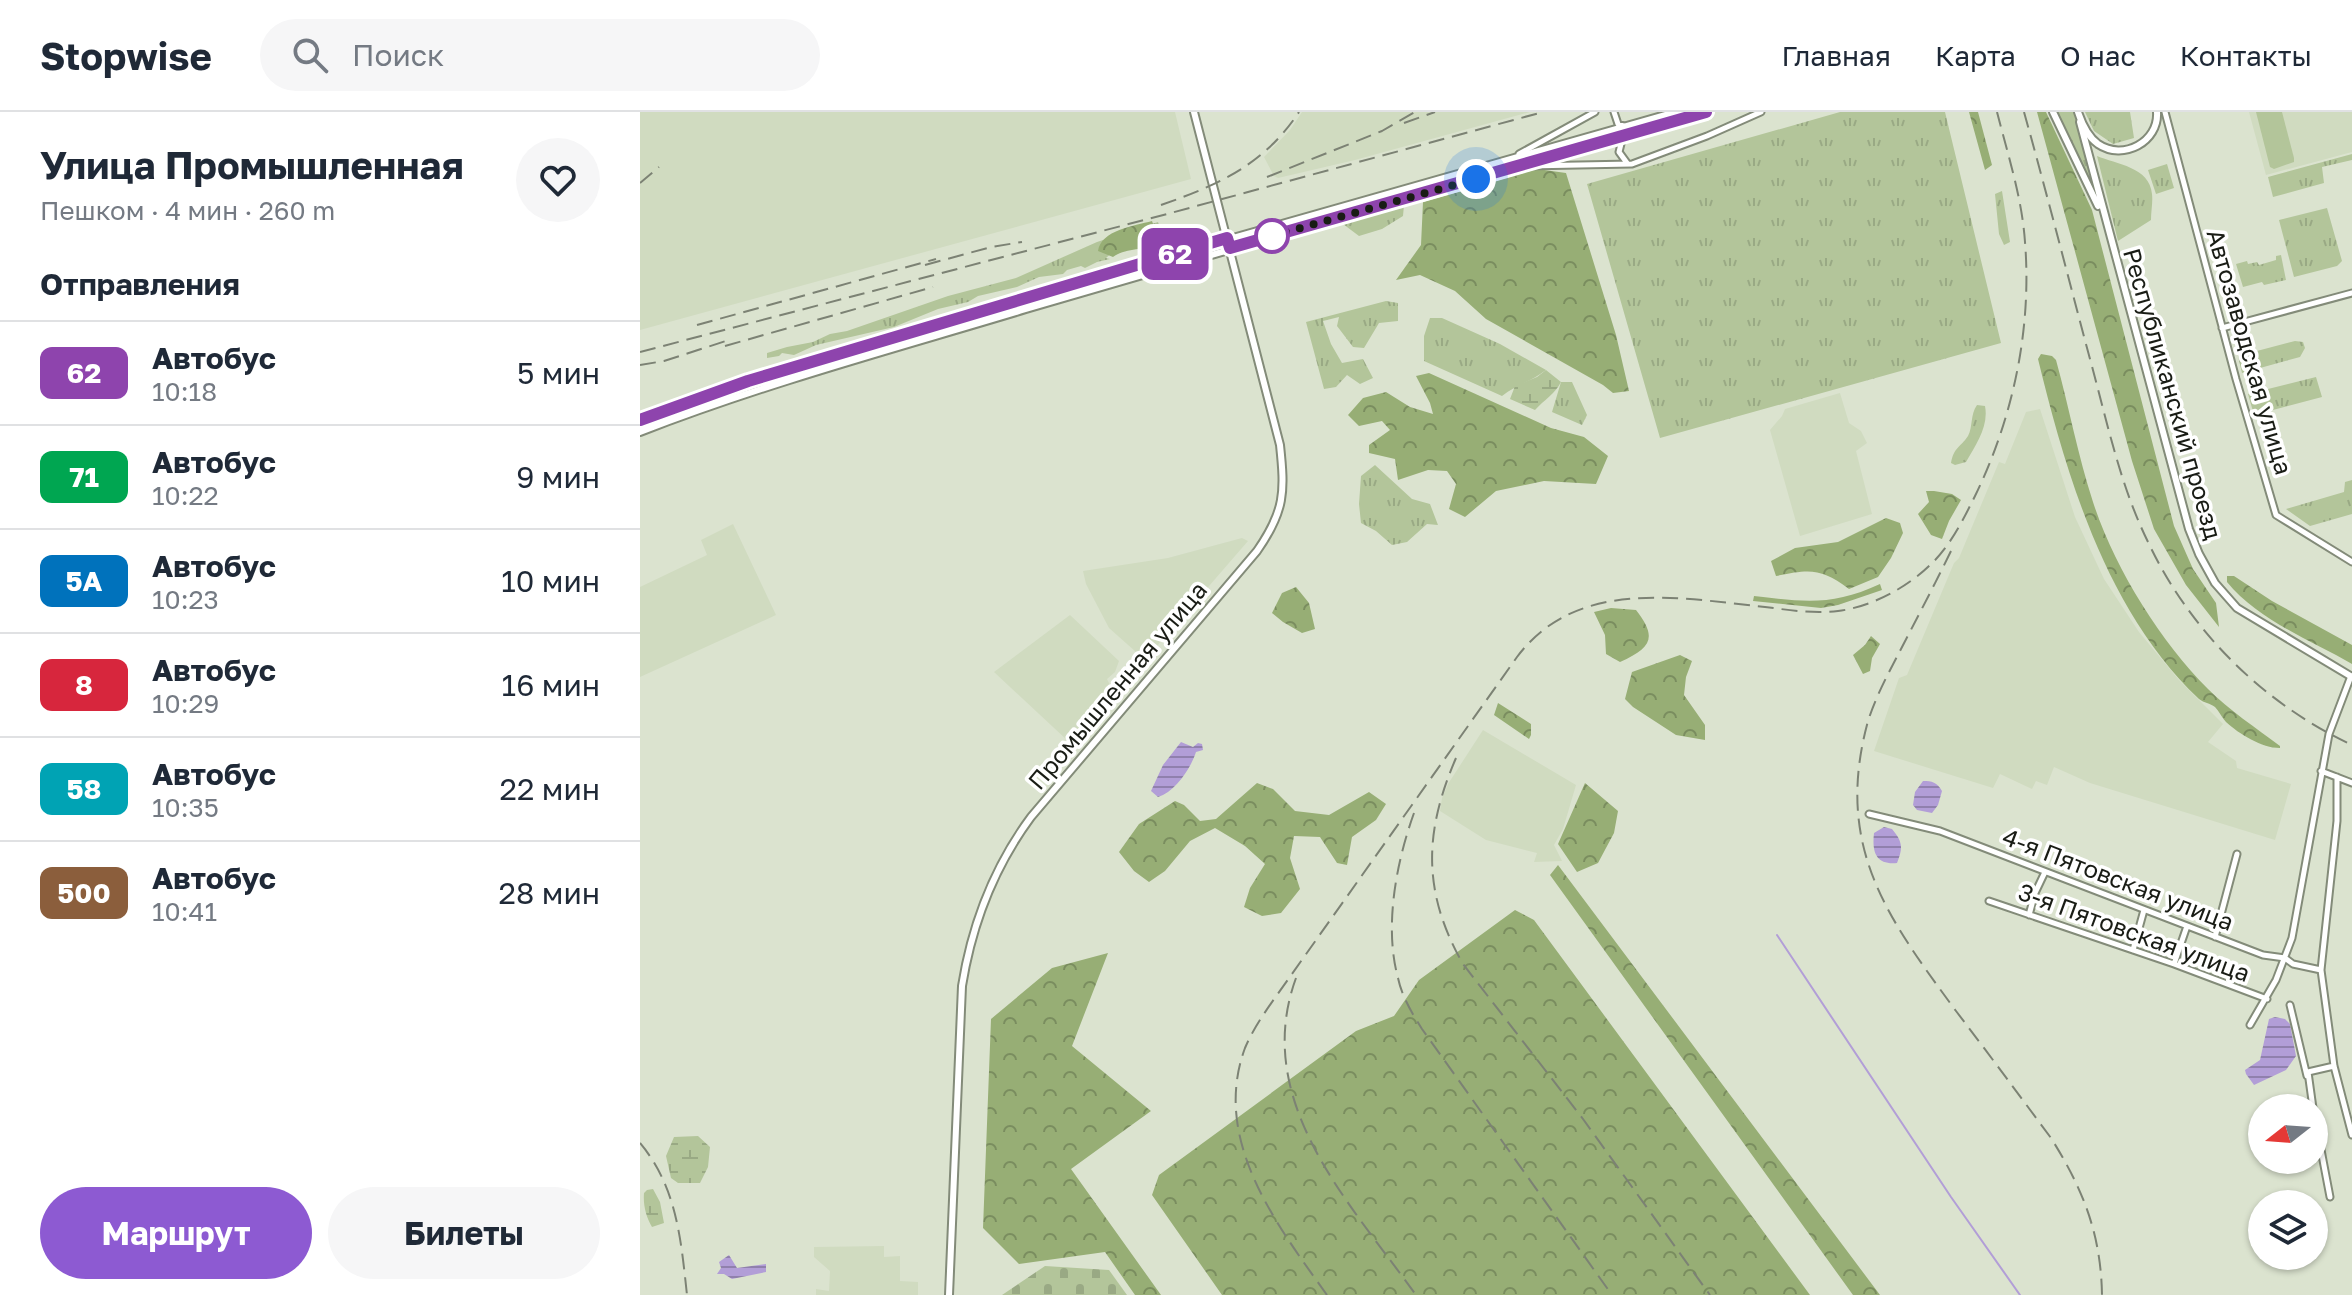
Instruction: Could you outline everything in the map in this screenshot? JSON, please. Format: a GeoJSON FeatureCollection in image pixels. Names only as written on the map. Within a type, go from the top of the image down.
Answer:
{"type":"FeatureCollection","features":[{"type":"Feature","properties":{"kind":"main road","name":"Промышленная улица"},"geometry":{"type":"LineString","coordinates":[[949,1295],[962,986],[972,937],[994,877],[1031,817],[1257,551],[1271,531],[1279,510],[1283,486],[1280,445],[1194,112]]}},
{"type":"Feature","properties":{"kind":"main road"},"geometry":{"type":"LineString","coordinates":[[640,420],[748,381],[1227,238],[1676,112]]}},
{"type":"Feature","properties":{"kind":"main road"},"geometry":{"type":"LineString","coordinates":[[640,432],[738,396],[912,343],[1706,112]]}},
{"type":"Feature","properties":{"kind":"main road","name":"Республиканский проезд"},"geometry":{"type":"LineString","coordinates":[[2053,112],[2094,196],[2109,235]]}},
{"type":"Feature","properties":{"kind":"main road"},"geometry":{"type":"LineString","coordinates":[[2078,112],[2086,131],[2095,142],[2119,150],[2136,146],[2152,135],[2157,124],[2157,112]]}},
{"type":"Feature","properties":{"kind":"main road","name":"Республиканский проезд"},"geometry":{"type":"LineString","coordinates":[[2078,112],[2187,520],[2203,562],[2215,583],[2237,608],[2351,676]]}},
{"type":"Feature","properties":{"kind":"main road"},"geometry":{"type":"LineString","coordinates":[[909,333],[912,343]]}},
{"type":"Feature","properties":{"kind":"street"},"geometry":{"type":"LineString","coordinates":[[1517,156],[1595,112]]}},
{"type":"Feature","properties":{"kind":"street"},"geometry":{"type":"LineString","coordinates":[[1614,112],[1618,124],[1625,126]]}},
{"type":"Feature","properties":{"kind":"street"},"geometry":{"type":"LineString","coordinates":[[1740,112],[1742,120]]}},
{"type":"Feature","properties":{"kind":"street"},"geometry":{"type":"LineString","coordinates":[[1521,166],[1632,164],[1761,112]]}},
{"type":"Feature","properties":{"kind":"street","name":"Автозаводская улица"},"geometry":{"type":"LineString","coordinates":[[2165,112],[2222,328],[2276,515],[2352,562]]}},
{"type":"Feature","properties":{"kind":"street"},"geometry":{"type":"LineString","coordinates":[[1628,135],[1622,140],[1619,152],[1623,160],[1632,164]]}},
{"type":"Feature","properties":{"kind":"street"},"geometry":{"type":"LineString","coordinates":[[2222,328],[2352,293]]}},
{"type":"Feature","properties":{"kind":"street"},"geometry":{"type":"LineString","coordinates":[[2250,1025],[2267,999],[2292,938],[2329,734],[2351,676]]}},
{"type":"Feature","properties":{"kind":"street"},"geometry":{"type":"LineString","coordinates":[[2321,771],[2352,783]]}},
{"type":"Feature","properties":{"kind":"street"},"geometry":{"type":"LineString","coordinates":[[2337,777],[2337,821],[2321,970],[2334,1066],[2352,1135]]}},
{"type":"Feature","properties":{"kind":"street","name":"4-я Пятовская улица"},"geometry":{"type":"LineString","coordinates":[[1869,814],[1940,831],[2263,955],[2285,958],[2293,964],[2321,970]]}},
{"type":"Feature","properties":{"kind":"street"},"geometry":{"type":"LineString","coordinates":[[2215,937],[2237,854]]}},
{"type":"Feature","properties":{"kind":"street"},"geometry":{"type":"LineString","coordinates":[[2029,915],[2045,872]]}},
{"type":"Feature","properties":{"kind":"street","name":"3-я Пятовская улица"},"geometry":{"type":"LineString","coordinates":[[1989,901],[2267,999]]}},
{"type":"Feature","properties":{"kind":"street"},"geometry":{"type":"LineString","coordinates":[[2133,950],[2144,910]]}},
{"type":"Feature","properties":{"kind":"street"},"geometry":{"type":"LineString","coordinates":[[2174,964],[2187,926]]}},
{"type":"Feature","properties":{"kind":"street"},"geometry":{"type":"LineString","coordinates":[[2290,1005],[2311,1094]]}},
{"type":"Feature","properties":{"kind":"street"},"geometry":{"type":"LineString","coordinates":[[2307,1076],[2311,1070],[2334,1066]]}},
{"type":"Feature","properties":{"kind":"street"},"geometry":{"type":"LineString","coordinates":[[2326,1174],[2330,1197]]}},
{"type":"Feature","properties":{"kind":"shaded area"},"geometry":{"type":"Polygon","coordinates":[[[640,112],[1175,112],[1191,179],[640,330],[640,112]]]}},
{"type":"Feature","properties":{"kind":"shaded area"},"geometry":{"type":"Polygon","coordinates":[[[1302,112],[1530,112],[1278,178],[1264,157],[1290,130],[1302,112]]]}},
{"type":"Feature","properties":{"kind":"shaded area"},"geometry":{"type":"Polygon","coordinates":[[[2249,112],[2352,112],[2352,152],[2266,175],[2249,112]]]}},
{"type":"Feature","properties":{"kind":"shaded area"},"geometry":{"type":"Polygon","coordinates":[[[1840,393],[1849,423],[1861,431],[1867,443],[1856,451],[1872,514],[1800,536],[1770,430],[1785,409],[1840,393]]]}},
{"type":"Feature","properties":{"kind":"shaded area"},"geometry":{"type":"Polygon","coordinates":[[[2040,409],[2075,517],[2104,579],[2139,632],[2179,680],[2223,724],[2208,742],[2236,761],[2237,768],[2291,784],[2275,840],[2090,783],[2054,767],[2047,785],[2036,781],[2032,789],[2000,774],[1993,788],[1874,751],[1899,678],[1907,675],[1999,462],[2005,464],[2026,412],[2040,409]]]}},
{"type":"Feature","properties":{"kind":"shaded area"},"geometry":{"type":"Polygon","coordinates":[[[733,524],[776,615],[640,677],[640,587],[707,555],[701,540],[733,524]]]}},
{"type":"Feature","properties":{"kind":"shaded area"},"geometry":{"type":"Polygon","coordinates":[[[1242,538],[1248,541],[1145,660],[1109,628],[1086,584],[1083,571],[1168,558],[1242,538]]]}},
{"type":"Feature","properties":{"kind":"shaded area"},"geometry":{"type":"Polygon","coordinates":[[[1070,615],[1119,661],[1115,672],[1107,679],[1112,689],[1068,741],[994,672],[1070,615]]]}},
{"type":"Feature","properties":{"kind":"shaded area"},"geometry":{"type":"Polygon","coordinates":[[[1483,730],[1576,785],[1563,829],[1554,845],[1562,861],[1534,862],[1537,853],[1486,840],[1440,811],[1448,784],[1483,730]]]}},
{"type":"Feature","properties":{"kind":"shaded area"},"geometry":{"type":"Polygon","coordinates":[[[1181,742],[1193,747],[1202,744],[1203,750],[1196,752],[1176,785],[1158,797],[1151,791],[1163,765],[1181,742]]]}},
{"type":"Feature","properties":{"kind":"shaded area"},"geometry":{"type":"Polygon","coordinates":[[[1923,781],[1934,783],[1942,791],[1932,813],[1917,810],[1913,805],[1915,792],[1923,781]]]}},
{"type":"Feature","properties":{"kind":"shaded area"},"geometry":{"type":"Polygon","coordinates":[[[1884,827],[1892,829],[1900,842],[1897,863],[1884,862],[1876,856],[1874,833],[1884,827]]]}},
{"type":"Feature","properties":{"kind":"shaded area"},"geometry":{"type":"Polygon","coordinates":[[[2269,1019],[2285,1019],[2290,1024],[2296,1056],[2286,1070],[2254,1085],[2245,1070],[2260,1060],[2269,1019]]]}},
{"type":"Feature","properties":{"kind":"shaded area"},"geometry":{"type":"Polygon","coordinates":[[[884,1246],[884,1257],[900,1256],[900,1281],[918,1282],[918,1295],[816,1295],[816,1289],[829,1291],[830,1271],[814,1257],[814,1247],[884,1246]]]}},
{"type":"Feature","properties":{"kind":"shaded area"},"geometry":{"type":"Polygon","coordinates":[[[729,1255],[737,1268],[766,1264],[766,1272],[732,1279],[717,1274],[721,1268],[719,1262],[729,1255]]]}},
{"type":"Feature","properties":{"kind":"green space"},"geometry":{"type":"Polygon","coordinates":[[[1840,112],[1945,112],[2001,343],[1660,438],[1587,184],[1840,112]]]}},
{"type":"Feature","properties":{"kind":"green space"},"geometry":{"type":"Polygon","coordinates":[[[1969,112],[1978,112],[1992,165],[1985,170],[1969,112]]]}},
{"type":"Feature","properties":{"kind":"green space"},"geometry":{"type":"Polygon","coordinates":[[[2037,112],[2046,112],[2092,210],[2174,526],[2193,569],[2216,603],[2219,627],[2186,585],[2154,529],[2132,461],[2037,112]]]}},
{"type":"Feature","properties":{"kind":"green space"},"geometry":{"type":"Polygon","coordinates":[[[2056,112],[2074,112],[2092,184],[2056,112]]]}},
{"type":"Feature","properties":{"kind":"green space"},"geometry":{"type":"Polygon","coordinates":[[[2085,112],[2130,112],[2134,138],[2113,144],[2094,131],[2085,112]]]}},
{"type":"Feature","properties":{"kind":"green space"},"geometry":{"type":"Polygon","coordinates":[[[2256,112],[2282,112],[2294,162],[2274,169],[2270,167],[2256,112]]]}},
{"type":"Feature","properties":{"kind":"green space"},"geometry":{"type":"Polygon","coordinates":[[[1630,130],[1601,140],[1241,239],[1600,136],[1630,130]]]}},
{"type":"Feature","properties":{"kind":"green space"},"geometry":{"type":"Polygon","coordinates":[[[2352,154],[2352,160],[2322,167],[2324,183],[2273,197],[2268,177],[2352,154]]]}},
{"type":"Feature","properties":{"kind":"green space"},"geometry":{"type":"Polygon","coordinates":[[[2097,156],[2139,172],[2150,185],[2151,220],[2118,241],[2097,156]]]}},
{"type":"Feature","properties":{"kind":"green space"},"geometry":{"type":"Polygon","coordinates":[[[2167,164],[2174,188],[2156,194],[2148,170],[2167,164]]]}},
{"type":"Feature","properties":{"kind":"green space"},"geometry":{"type":"Polygon","coordinates":[[[1537,169],[1566,173],[1616,335],[1629,391],[1613,393],[1486,319],[1455,291],[1420,275],[1396,280],[1421,245],[1423,202],[1537,169]]]}},
{"type":"Feature","properties":{"kind":"green space"},"geometry":{"type":"Polygon","coordinates":[[[2002,191],[2010,242],[2004,245],[1999,234],[1995,194],[2002,191]]]}},
{"type":"Feature","properties":{"kind":"green space"},"geometry":{"type":"Polygon","coordinates":[[[1404,205],[1403,216],[1382,229],[1359,236],[1343,224],[1404,205]]]}},
{"type":"Feature","properties":{"kind":"green space"},"geometry":{"type":"Polygon","coordinates":[[[2327,208],[2342,261],[2337,266],[2294,277],[2279,220],[2327,208]]]}},
{"type":"Feature","properties":{"kind":"green space"},"geometry":{"type":"Polygon","coordinates":[[[1152,221],[1156,242],[1151,245],[1113,257],[1098,251],[1100,244],[1112,234],[1152,221]]]}},
{"type":"Feature","properties":{"kind":"green space"},"geometry":{"type":"Polygon","coordinates":[[[1158,222],[1164,248],[1132,246],[1115,250],[1106,258],[1110,259],[1085,268],[1081,266],[1063,274],[1039,277],[1017,287],[938,309],[894,327],[816,345],[794,355],[782,353],[767,358],[767,353],[813,342],[948,296],[1016,278],[1097,242],[1158,222]]]}},
{"type":"Feature","properties":{"kind":"green space"},"geometry":{"type":"Polygon","coordinates":[[[1214,246],[1213,250],[923,337],[921,332],[1214,246]]]}},
{"type":"Feature","properties":{"kind":"green space"},"geometry":{"type":"Polygon","coordinates":[[[2281,255],[2286,280],[2243,287],[2236,264],[2247,261],[2248,264],[2257,262],[2259,265],[2276,260],[2276,256],[2281,255]]]}},
{"type":"Feature","properties":{"kind":"green space"},"geometry":{"type":"Polygon","coordinates":[[[1386,301],[1398,303],[1398,321],[1379,323],[1364,348],[1353,347],[1337,326],[1339,317],[1323,321],[1342,363],[1363,359],[1373,378],[1360,384],[1347,375],[1336,387],[1324,389],[1306,322],[1386,301]]]}},
{"type":"Feature","properties":{"kind":"green space"},"geometry":{"type":"Polygon","coordinates":[[[1430,318],[1442,318],[1500,344],[1546,370],[1502,396],[1424,361],[1424,336],[1430,318]]]}},
{"type":"Feature","properties":{"kind":"green space"},"geometry":{"type":"Polygon","coordinates":[[[2295,341],[2303,342],[2305,348],[2300,357],[2242,373],[2238,356],[2295,341]]]}},
{"type":"Feature","properties":{"kind":"green space"},"geometry":{"type":"Polygon","coordinates":[[[889,342],[891,346],[725,396],[641,427],[640,423],[740,387],[889,342]]]}},
{"type":"Feature","properties":{"kind":"green space"},"geometry":{"type":"Polygon","coordinates":[[[2041,354],[2056,360],[2093,502],[2113,552],[2140,602],[2173,649],[2208,689],[2280,748],[2266,746],[2244,736],[2226,722],[2215,707],[2199,699],[2167,664],[2139,626],[2115,585],[2077,496],[2049,404],[2038,359],[2041,354]]]}},
{"type":"Feature","properties":{"kind":"green space"},"geometry":{"type":"Polygon","coordinates":[[[1546,370],[1561,382],[1535,410],[1510,399],[1515,386],[1546,370]]]}},
{"type":"Feature","properties":{"kind":"green space"},"geometry":{"type":"Polygon","coordinates":[[[1429,373],[1551,428],[1584,437],[1608,456],[1596,484],[1544,481],[1496,491],[1465,517],[1449,509],[1456,484],[1447,471],[1428,470],[1398,480],[1395,459],[1369,453],[1369,445],[1390,430],[1382,421],[1359,426],[1348,415],[1363,398],[1386,392],[1410,407],[1433,414],[1416,376],[1429,373]]]}},
{"type":"Feature","properties":{"kind":"green space"},"geometry":{"type":"Polygon","coordinates":[[[2316,377],[2322,397],[2254,415],[2248,394],[2316,377]]]}},
{"type":"Feature","properties":{"kind":"green space"},"geometry":{"type":"Polygon","coordinates":[[[1561,382],[1572,382],[1587,415],[1582,425],[1552,412],[1561,382]]]}},
{"type":"Feature","properties":{"kind":"green space"},"geometry":{"type":"Polygon","coordinates":[[[1977,405],[1985,406],[1983,428],[1966,462],[1955,465],[1951,463],[1952,458],[1968,436],[1977,405]]]}},
{"type":"Feature","properties":{"kind":"green space"},"geometry":{"type":"Polygon","coordinates":[[[1375,465],[1412,499],[1430,504],[1438,525],[1427,524],[1407,542],[1392,545],[1361,523],[1361,476],[1375,465]]]}},
{"type":"Feature","properties":{"kind":"green space"},"geometry":{"type":"Polygon","coordinates":[[[2352,480],[2352,514],[2310,526],[2286,509],[2344,492],[2345,482],[2352,480]]]}},
{"type":"Feature","properties":{"kind":"green space"},"geometry":{"type":"Polygon","coordinates":[[[1926,491],[1952,494],[1961,500],[1942,539],[1931,535],[1918,514],[1929,502],[1926,491]]]}},
{"type":"Feature","properties":{"kind":"green space"},"geometry":{"type":"Polygon","coordinates":[[[1886,518],[1900,523],[1903,533],[1878,577],[1849,589],[1831,577],[1815,572],[1776,576],[1771,561],[1795,548],[1838,542],[1886,518]]]}},
{"type":"Feature","properties":{"kind":"green space"},"geometry":{"type":"Polygon","coordinates":[[[2227,576],[2234,576],[2352,645],[2352,664],[2269,618],[2227,582],[2227,576]]]}},
{"type":"Feature","properties":{"kind":"green space"},"geometry":{"type":"Polygon","coordinates":[[[1880,584],[1882,590],[1821,608],[1753,601],[1754,596],[1804,601],[1833,599],[1880,584]]]}},
{"type":"Feature","properties":{"kind":"green space"},"geometry":{"type":"Polygon","coordinates":[[[1296,587],[1309,603],[1315,629],[1302,633],[1272,613],[1282,593],[1296,587]]]}},
{"type":"Feature","properties":{"kind":"green space"},"geometry":{"type":"Polygon","coordinates":[[[1611,608],[1636,610],[1649,635],[1639,652],[1620,662],[1606,654],[1605,635],[1594,612],[1611,608]]]}},
{"type":"Feature","properties":{"kind":"green space"},"geometry":{"type":"Polygon","coordinates":[[[1871,636],[1880,644],[1872,658],[1870,671],[1863,674],[1853,655],[1871,636]]]}},
{"type":"Feature","properties":{"kind":"green space"},"geometry":{"type":"Polygon","coordinates":[[[1680,655],[1692,661],[1684,695],[1705,725],[1705,740],[1676,735],[1625,699],[1632,672],[1680,655]]]}},
{"type":"Feature","properties":{"kind":"green space"},"geometry":{"type":"Polygon","coordinates":[[[1498,703],[1531,724],[1529,739],[1494,715],[1498,703]]]}},
{"type":"Feature","properties":{"kind":"green space"},"geometry":{"type":"Polygon","coordinates":[[[1257,783],[1273,789],[1295,811],[1329,815],[1369,792],[1386,804],[1376,820],[1352,837],[1347,865],[1337,863],[1320,837],[1294,836],[1290,858],[1300,889],[1281,913],[1262,916],[1244,907],[1250,888],[1265,864],[1245,846],[1215,828],[1190,841],[1165,871],[1149,882],[1134,871],[1119,852],[1139,824],[1175,801],[1184,805],[1200,821],[1216,819],[1257,783]]]}},
{"type":"Feature","properties":{"kind":"green space"},"geometry":{"type":"Polygon","coordinates":[[[1585,783],[1618,811],[1614,833],[1598,863],[1577,872],[1558,844],[1585,783]]]}},
{"type":"Feature","properties":{"kind":"green space"},"geometry":{"type":"Polygon","coordinates":[[[1558,865],[1880,1295],[1853,1295],[1550,875],[1558,865]]]}},
{"type":"Feature","properties":{"kind":"green space"},"geometry":{"type":"Polygon","coordinates":[[[1515,910],[1534,920],[1810,1295],[1222,1295],[1152,1195],[1159,1175],[1356,1031],[1394,1016],[1419,980],[1515,910]]]}},
{"type":"Feature","properties":{"kind":"green space"},"geometry":{"type":"Polygon","coordinates":[[[1108,953],[1072,1046],[1151,1111],[1071,1169],[1161,1295],[1135,1295],[1105,1252],[1019,1264],[983,1228],[991,1019],[1052,968],[1108,953]]]}},
{"type":"Feature","properties":{"kind":"green space"},"geometry":{"type":"Polygon","coordinates":[[[698,1136],[710,1147],[708,1167],[700,1183],[678,1183],[671,1178],[666,1156],[674,1137],[698,1136]]]}},
{"type":"Feature","properties":{"kind":"green space"},"geometry":{"type":"Polygon","coordinates":[[[653,1189],[660,1202],[664,1223],[652,1227],[645,1211],[644,1193],[653,1189]]]}},
{"type":"Feature","properties":{"kind":"green space"},"geometry":{"type":"Polygon","coordinates":[[[1045,1266],[1109,1270],[1127,1295],[1002,1295],[1045,1266]]]}},
{"type":"Feature","properties":{"kind":"waterway"},"geometry":{"type":"LineString","coordinates":[[1777,935],[2020,1295]]}},
{"type":"Feature","properties":{"kind":"railway"},"geometry":{"type":"LineString","coordinates":[[1161,205],[1238,171],[1271,146],[1299,112]]}},
{"type":"Feature","properties":{"kind":"railway"},"geometry":{"type":"LineString","coordinates":[[1267,177],[1382,131],[1415,112]]}},
{"type":"Feature","properties":{"kind":"railway"},"geometry":{"type":"LineString","coordinates":[[1404,123],[1435,112]]}},
{"type":"Feature","properties":{"kind":"railway"},"geometry":{"type":"LineString","coordinates":[[640,352],[1543,112]]}},
{"type":"Feature","properties":{"kind":"railway"},"geometry":{"type":"LineString","coordinates":[[1327,1295],[1270,1210],[1254,1180],[1243,1148],[1236,1116],[1237,1082],[1245,1048],[1255,1027],[1517,657],[1541,632],[1569,614],[1599,604],[1631,599],[1698,600],[1810,612],[1850,609],[1898,589],[1937,559],[1966,514],[2000,436],[2022,340],[2026,275],[2023,226],[1997,112]]}},
{"type":"Feature","properties":{"kind":"railway"},"geometry":{"type":"LineString","coordinates":[[2024,112],[2115,453],[2149,544],[2186,607],[2233,662],[2289,709],[2352,745]]}},
{"type":"Feature","properties":{"kind":"railway"},"geometry":{"type":"LineString","coordinates":[[640,183],[659,167]]}},
{"type":"Feature","properties":{"kind":"railway"},"geometry":{"type":"LineString","coordinates":[[925,265],[1022,242]]}},
{"type":"Feature","properties":{"kind":"railway"},"geometry":{"type":"LineString","coordinates":[[697,325],[936,259]]}},
{"type":"Feature","properties":{"kind":"railway"},"geometry":{"type":"LineString","coordinates":[[725,346],[933,287]]}},
{"type":"Feature","properties":{"kind":"railway"},"geometry":{"type":"LineString","coordinates":[[640,365],[664,361],[732,339]]}},
{"type":"Feature","properties":{"kind":"railway"},"geometry":{"type":"LineString","coordinates":[[1951,551],[1883,684],[1868,721],[1859,765],[1858,805],[1862,842],[1888,910],[1908,943],[2051,1138],[2072,1175],[2094,1232],[2102,1295]]}},
{"type":"Feature","properties":{"kind":"railway"},"geometry":{"type":"LineString","coordinates":[[1456,758],[1438,811],[1432,862],[1434,887],[1450,938],[1463,964],[1583,1119],[1710,1295]]}},
{"type":"Feature","properties":{"kind":"railway"},"geometry":{"type":"LineString","coordinates":[[1414,813],[1397,874],[1392,917],[1394,958],[1405,998],[1422,1029],[1612,1295]]}},
{"type":"Feature","properties":{"kind":"railway"},"geometry":{"type":"LineString","coordinates":[[1296,978],[1286,1023],[1286,1066],[1297,1108],[1314,1148],[1337,1187],[1416,1295]]}},
{"type":"Feature","properties":{"kind":"railway"},"geometry":{"type":"LineString","coordinates":[[640,1143],[670,1196],[679,1234],[687,1295]]}},
{"type":"Feature","properties":{"kind":"bus line","name":"62"},"geometry":{"type":"LineString","coordinates":[[640,420],[748,381],[1227,238],[1230,248],[1706,112]]}},
{"type":"Feature","properties":{"kind":"route"},"geometry":{"type":"LineString","coordinates":[[1272,236],[1476,179]]}}]}
